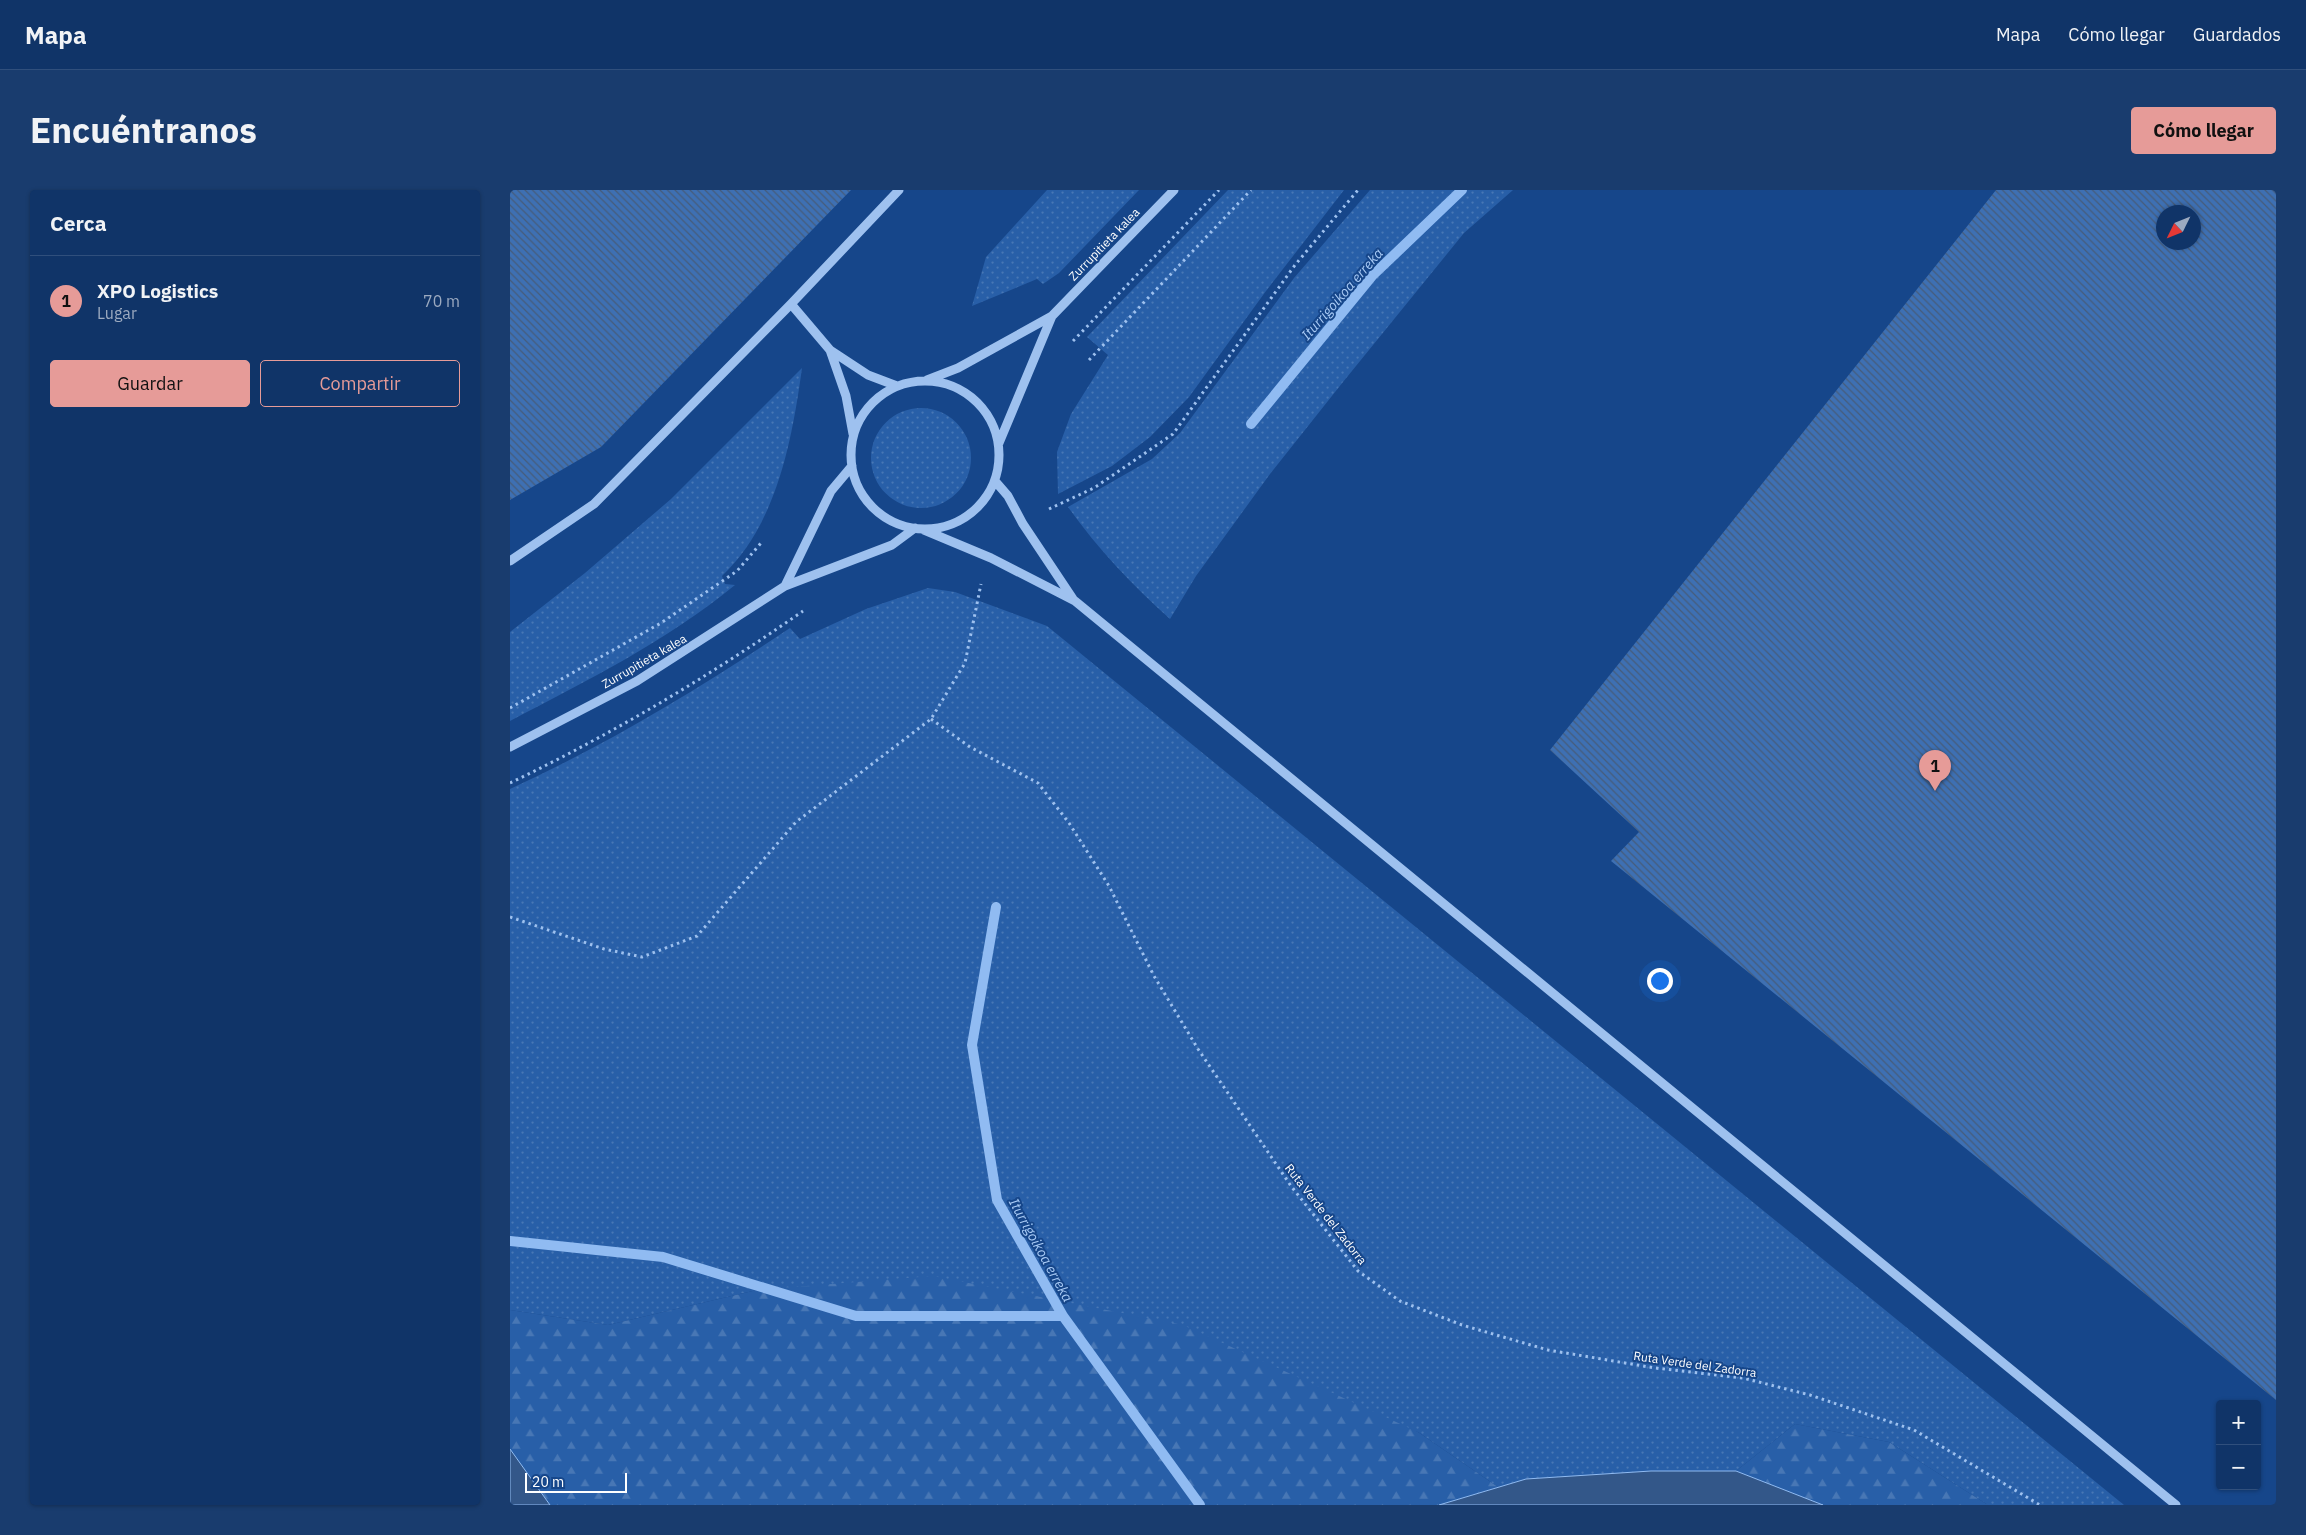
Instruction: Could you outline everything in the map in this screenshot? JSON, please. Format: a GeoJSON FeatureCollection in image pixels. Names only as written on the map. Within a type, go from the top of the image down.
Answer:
{"type":"FeatureCollection","features":[{"type":"Feature","properties":{"kind":"street"},"geometry":{"type":"LineString","coordinates":[[510,561],[594,504],[791,304],[898,190]]}},
{"type":"Feature","properties":{"kind":"street","name":"Zurrupitieta kalea"},"geometry":{"type":"LineString","coordinates":[[927,380],[958,368],[1052,316],[1174,190]]}},
{"type":"Feature","properties":{"kind":"street"},"geometry":{"type":"LineString","coordinates":[[791,304],[830,350],[868,375],[897,386]]}},
{"type":"Feature","properties":{"kind":"street","name":"Zurrupitieta kalea"},"geometry":{"type":"LineString","coordinates":[[999,443],[1052,316]]}},
{"type":"Feature","properties":{"kind":"street"},"geometry":{"type":"LineString","coordinates":[[830,350],[846,396],[854,434],[852,466],[857,484],[867,500],[880,514],[896,524],[924,530],[991,558],[1075,601],[2176,1505]]}},
{"type":"Feature","properties":{"kind":"street"},"geometry":{"type":"LineString","coordinates":[[854,434],[863,414],[873,403],[897,386],[927,380],[952,385],[974,398],[990,418],[999,443],[999,462],[995,481],[984,501],[968,517],[947,526],[924,530]]}},
{"type":"Feature","properties":{"kind":"street"},"geometry":{"type":"LineString","coordinates":[[785,586],[832,491],[852,466]]}},
{"type":"Feature","properties":{"kind":"street"},"geometry":{"type":"LineString","coordinates":[[995,481],[1008,496],[1023,524],[1075,601]]}},
{"type":"Feature","properties":{"kind":"street","name":"Zurrupitieta kalea"},"geometry":{"type":"LineString","coordinates":[[510,748],[637,681],[785,586],[892,545],[915,528]]}},
{"type":"Feature","properties":{"kind":"path"},"geometry":{"type":"LineString","coordinates":[[1073,341],[1219,190]]}},
{"type":"Feature","properties":{"kind":"path"},"geometry":{"type":"LineString","coordinates":[[1089,360],[1251,190]]}},
{"type":"Feature","properties":{"kind":"path"},"geometry":{"type":"LineString","coordinates":[[1049,509],[1094,488],[1173,434],[1295,265],[1358,190]]}},
{"type":"Feature","properties":{"kind":"path"},"geometry":{"type":"LineString","coordinates":[[510,708],[661,623],[737,571],[761,543]]}},
{"type":"Feature","properties":{"kind":"path"},"geometry":{"type":"LineString","coordinates":[[510,917],[604,949],[642,957],[698,936],[796,822],[932,719],[965,663],[981,584]]}},
{"type":"Feature","properties":{"kind":"path"},"geometry":{"type":"LineString","coordinates":[[510,783],[576,752],[655,708],[731,661],[803,611]]}},
{"type":"Feature","properties":{"kind":"path","name":"Ruta Verde del Zadorra"},"geometry":{"type":"LineString","coordinates":[[932,719],[970,748],[1038,783],[1069,823],[1109,886],[1154,976],[1198,1049],[1291,1186],[1358,1271],[1400,1301],[1462,1325],[1548,1350],[1655,1368],[1743,1378],[1810,1395],[1914,1430],[2040,1505]]}},
{"type":"Feature","properties":{"kind":"green space"},"geometry":{"type":"Polygon","coordinates":[[[1047,190],[1139,190],[1059,273],[1043,284],[1037,279],[972,306],[986,257],[1047,190]]]}},
{"type":"Feature","properties":{"kind":"green space"},"geometry":{"type":"Polygon","coordinates":[[[1228,190],[1344,190],[1266,291],[1189,397],[1150,437],[1112,466],[1058,494],[1057,452],[1071,414],[1108,355],[1087,337],[1228,190]]]}},
{"type":"Feature","properties":{"kind":"green space"},"geometry":{"type":"Polygon","coordinates":[[[1370,190],[1513,190],[1464,233],[1343,382],[1270,474],[1196,576],[1170,619],[1116,566],[1068,507],[1152,459],[1180,433],[1294,278],[1370,190]]]}},
{"type":"Feature","properties":{"kind":"green space"},"geometry":{"type":"Polygon","coordinates":[[[802,368],[787,452],[769,506],[756,532],[741,555],[722,576],[725,584],[735,585],[682,624],[626,659],[510,721],[510,632],[585,573],[671,499],[802,368]]]}},
{"type":"Feature","properties":{"kind":"green space"},"geometry":{"type":"Polygon","coordinates":[[[921,408],[940,411],[957,422],[968,439],[971,458],[968,477],[957,494],[940,505],[921,508],[902,505],[885,494],[874,477],[871,458],[874,439],[885,422],[902,411],[921,408]]]}},
{"type":"Feature","properties":{"kind":"green space"},"geometry":{"type":"Polygon","coordinates":[[[928,588],[955,592],[1047,626],[2124,1505],[1988,1505],[1889,1442],[1795,1424],[1736,1471],[1651,1471],[1526,1479],[1498,1487],[1418,1432],[757,1290],[608,1325],[510,1310],[510,789],[546,772],[653,714],[790,628],[800,639],[866,609],[928,588]]]}},
{"type":"Feature","properties":{"kind":"green space"},"geometry":{"type":"Polygon","coordinates":[[[933,1276],[1183,1325],[1418,1432],[1498,1487],[1439,1505],[550,1505],[510,1449],[510,1310],[608,1325],[757,1290],[933,1276]]]}},
{"type":"Feature","properties":{"kind":"green space"},"geometry":{"type":"Polygon","coordinates":[[[1795,1424],[1889,1442],[1988,1505],[1823,1505],[1736,1471],[1795,1424]]]}},
{"type":"Feature","properties":{"kind":"shaded area"},"geometry":{"type":"Polygon","coordinates":[[[510,1449],[550,1505],[510,1505],[510,1449]]]}},
{"type":"Feature","properties":{"kind":"shaded area"},"geometry":{"type":"Polygon","coordinates":[[[1651,1471],[1736,1471],[1823,1505],[1439,1505],[1526,1479],[1651,1471]]]}},
{"type":"Feature","properties":{"kind":"building"},"geometry":{"type":"Polygon","coordinates":[[[510,190],[851,190],[601,447],[510,500],[510,190]]]}},
{"type":"Feature","properties":{"kind":"building"},"geometry":{"type":"Polygon","coordinates":[[[1996,190],[2276,190],[2276,1400],[1611,861],[1639,832],[1550,750],[1996,190]]]}},
{"type":"Feature","properties":{"kind":"waterway","name":"Iturrigoikoa erreka"},"geometry":{"type":"LineString","coordinates":[[1251,424],[1372,276],[1462,190]]}},
{"type":"Feature","properties":{"kind":"waterway","name":"Iturrigoikoa erreka"},"geometry":{"type":"LineString","coordinates":[[996,907],[972,1045],[997,1200],[1063,1316],[1200,1505]]}},
{"type":"Feature","properties":{"kind":"waterway"},"geometry":{"type":"LineString","coordinates":[[510,1241],[663,1257],[856,1316],[1063,1316]]}},
{"type":"Feature","properties":{"kind":"place","name":"XPO Logistics"},"geometry":{"type":"Point","coordinates":[1935,791]}}]}
